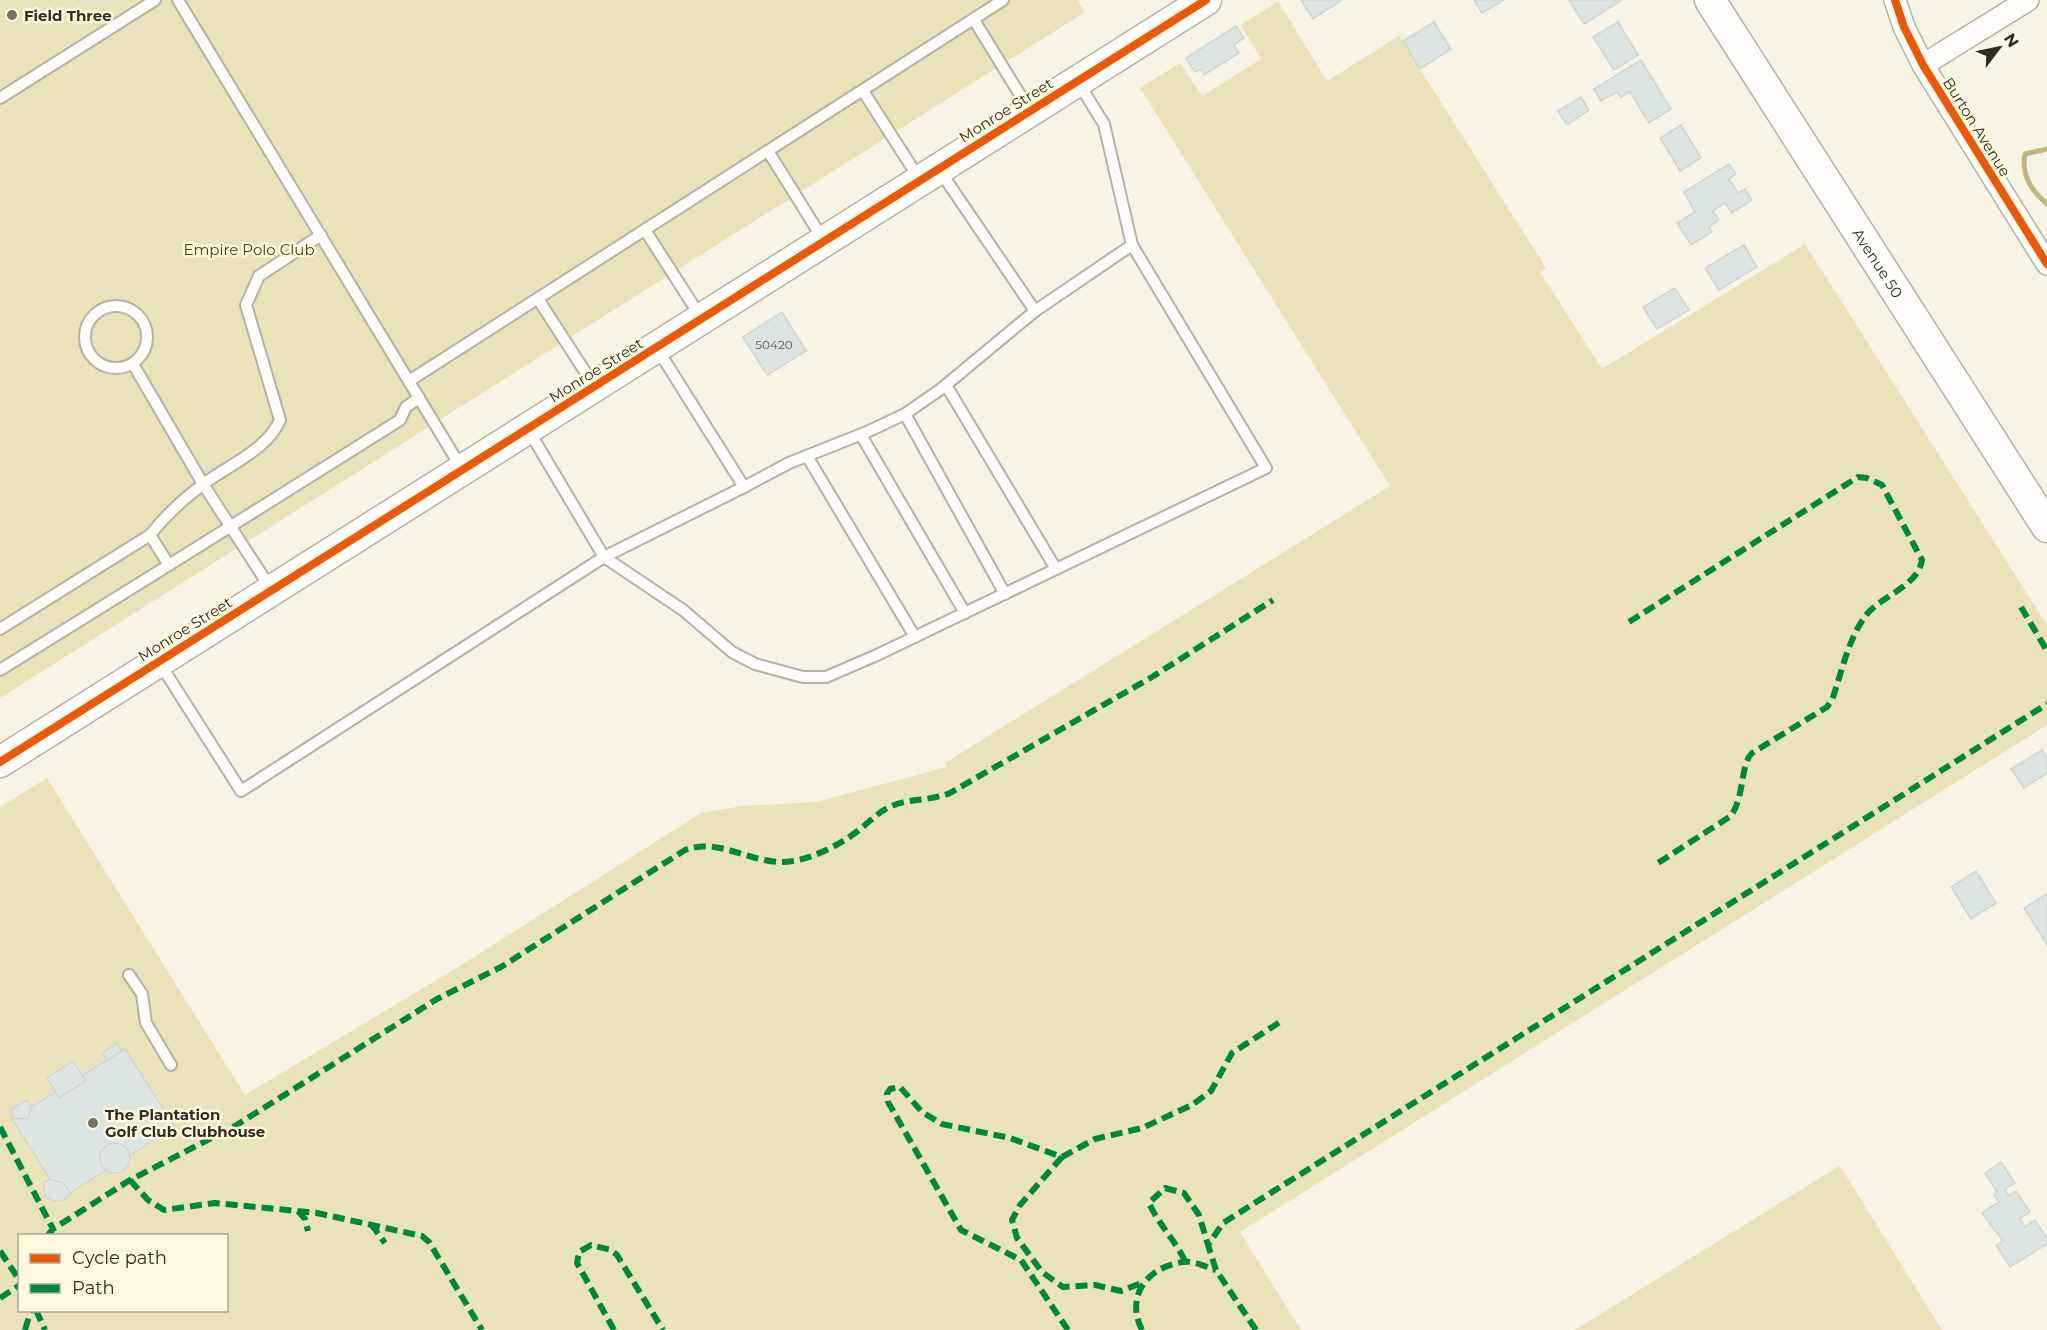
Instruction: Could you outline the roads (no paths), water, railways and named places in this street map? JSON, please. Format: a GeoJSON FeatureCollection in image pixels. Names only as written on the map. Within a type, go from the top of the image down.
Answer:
{"type":"FeatureCollection","features":[{"type":"Feature","properties":{"kind":"main road","name":"Monroe Street"},"geometry":{"type":"LineString","coordinates":[[0,762],[1206,0]]}},
{"type":"Feature","properties":{"kind":"main road","name":"Avenue 50"},"geometry":{"type":"LineString","coordinates":[[1710,0],[2047,527]]}},
{"type":"Feature","properties":{"kind":"street","name":"Burton Avenue"},"geometry":{"type":"LineString","coordinates":[[1895,0],[1904,27],[1923,65],[2047,264]]}},
{"type":"Feature","properties":{"kind":"street"},"geometry":{"type":"LineString","coordinates":[[1923,65],[2028,0]]}},
{"type":"Feature","properties":{"kind":"lane"},"geometry":{"type":"LineString","coordinates":[[0,98],[155,0]]}},
{"type":"Feature","properties":{"kind":"lane"},"geometry":{"type":"LineString","coordinates":[[178,0],[463,470]]}},
{"type":"Feature","properties":{"kind":"lane"},"geometry":{"type":"LineString","coordinates":[[409,381],[1003,0]]}},
{"type":"Feature","properties":{"kind":"lane"},"geometry":{"type":"LineString","coordinates":[[974,20],[1030,111]]}},
{"type":"Feature","properties":{"kind":"lane"},"geometry":{"type":"LineString","coordinates":[[528,429],[604,557],[683,610],[732,652],[755,664],[803,677],[826,677],[915,637],[1266,468],[1132,245],[1104,124],[1078,81]]}},
{"type":"Feature","properties":{"kind":"lane"},"geometry":{"type":"LineString","coordinates":[[863,91],[1035,311]]}},
{"type":"Feature","properties":{"kind":"lane"},"geometry":{"type":"LineString","coordinates":[[768,151],[825,241]]}},
{"type":"Feature","properties":{"kind":"lane"},"geometry":{"type":"LineString","coordinates":[[645,230],[702,318]]}},
{"type":"Feature","properties":{"kind":"lane"},"geometry":{"type":"LineString","coordinates":[[0,629],[150,535],[169,513],[203,484],[274,435],[280,420],[246,305],[259,276],[321,235]]}},
{"type":"Feature","properties":{"kind":"lane"},"geometry":{"type":"LineString","coordinates":[[159,662],[241,791],[604,557],[807,456],[861,435],[905,414],[946,385],[1035,311],[1132,245]]}},
{"type":"Feature","properties":{"kind":"lane"},"geometry":{"type":"LineString","coordinates":[[538,299],[594,387]]}},
{"type":"Feature","properties":{"kind":"lane"},"geometry":{"type":"LineString","coordinates":[[121,306],[131,310],[146,326],[146,347],[133,364],[114,369],[104,367],[89,354],[85,344],[87,324],[100,310],[121,306]]}},
{"type":"Feature","properties":{"kind":"lane"},"geometry":{"type":"LineString","coordinates":[[656,347],[744,488]]}},
{"type":"Feature","properties":{"kind":"lane"},"geometry":{"type":"LineString","coordinates":[[133,364],[203,484],[272,590]]}},
{"type":"Feature","properties":{"kind":"lane"},"geometry":{"type":"LineString","coordinates":[[946,385],[1056,569]]}},
{"type":"Feature","properties":{"kind":"lane"},"geometry":{"type":"LineString","coordinates":[[0,670],[400,420],[406,407],[419,398]]}},
{"type":"Feature","properties":{"kind":"lane"},"geometry":{"type":"LineString","coordinates":[[905,414],[1005,594]]}},
{"type":"Feature","properties":{"kind":"lane"},"geometry":{"type":"LineString","coordinates":[[861,435],[965,613]]}},
{"type":"Feature","properties":{"kind":"lane"},"geometry":{"type":"LineString","coordinates":[[807,456],[915,637]]}},
{"type":"Feature","properties":{"kind":"lane"},"geometry":{"type":"LineString","coordinates":[[150,535],[169,565]]}},
{"type":"Feature","properties":{"kind":"lane"},"geometry":{"type":"LineString","coordinates":[[129,975],[142,994],[146,1023],[171,1065]]}},
{"type":"Feature","properties":{"kind":"waterway"},"geometry":{"type":"LineString","coordinates":[[2047,149],[2025,154],[2024,162],[2028,182],[2047,204]]}},
{"type":"Feature","properties":{"kind":"place","name":"Field Three"},"geometry":{"type":"Point","coordinates":[12,15]}},
{"type":"Feature","properties":{"kind":"place","name":"The Plantation Golf Club Clubhouse"},"geometry":{"type":"Point","coordinates":[93,1123]}},
{"type":"Feature","properties":{"kind":"park label","name":"Empire Polo Club"},"geometry":{"type":"Point","coordinates":[249,249]}}]}
